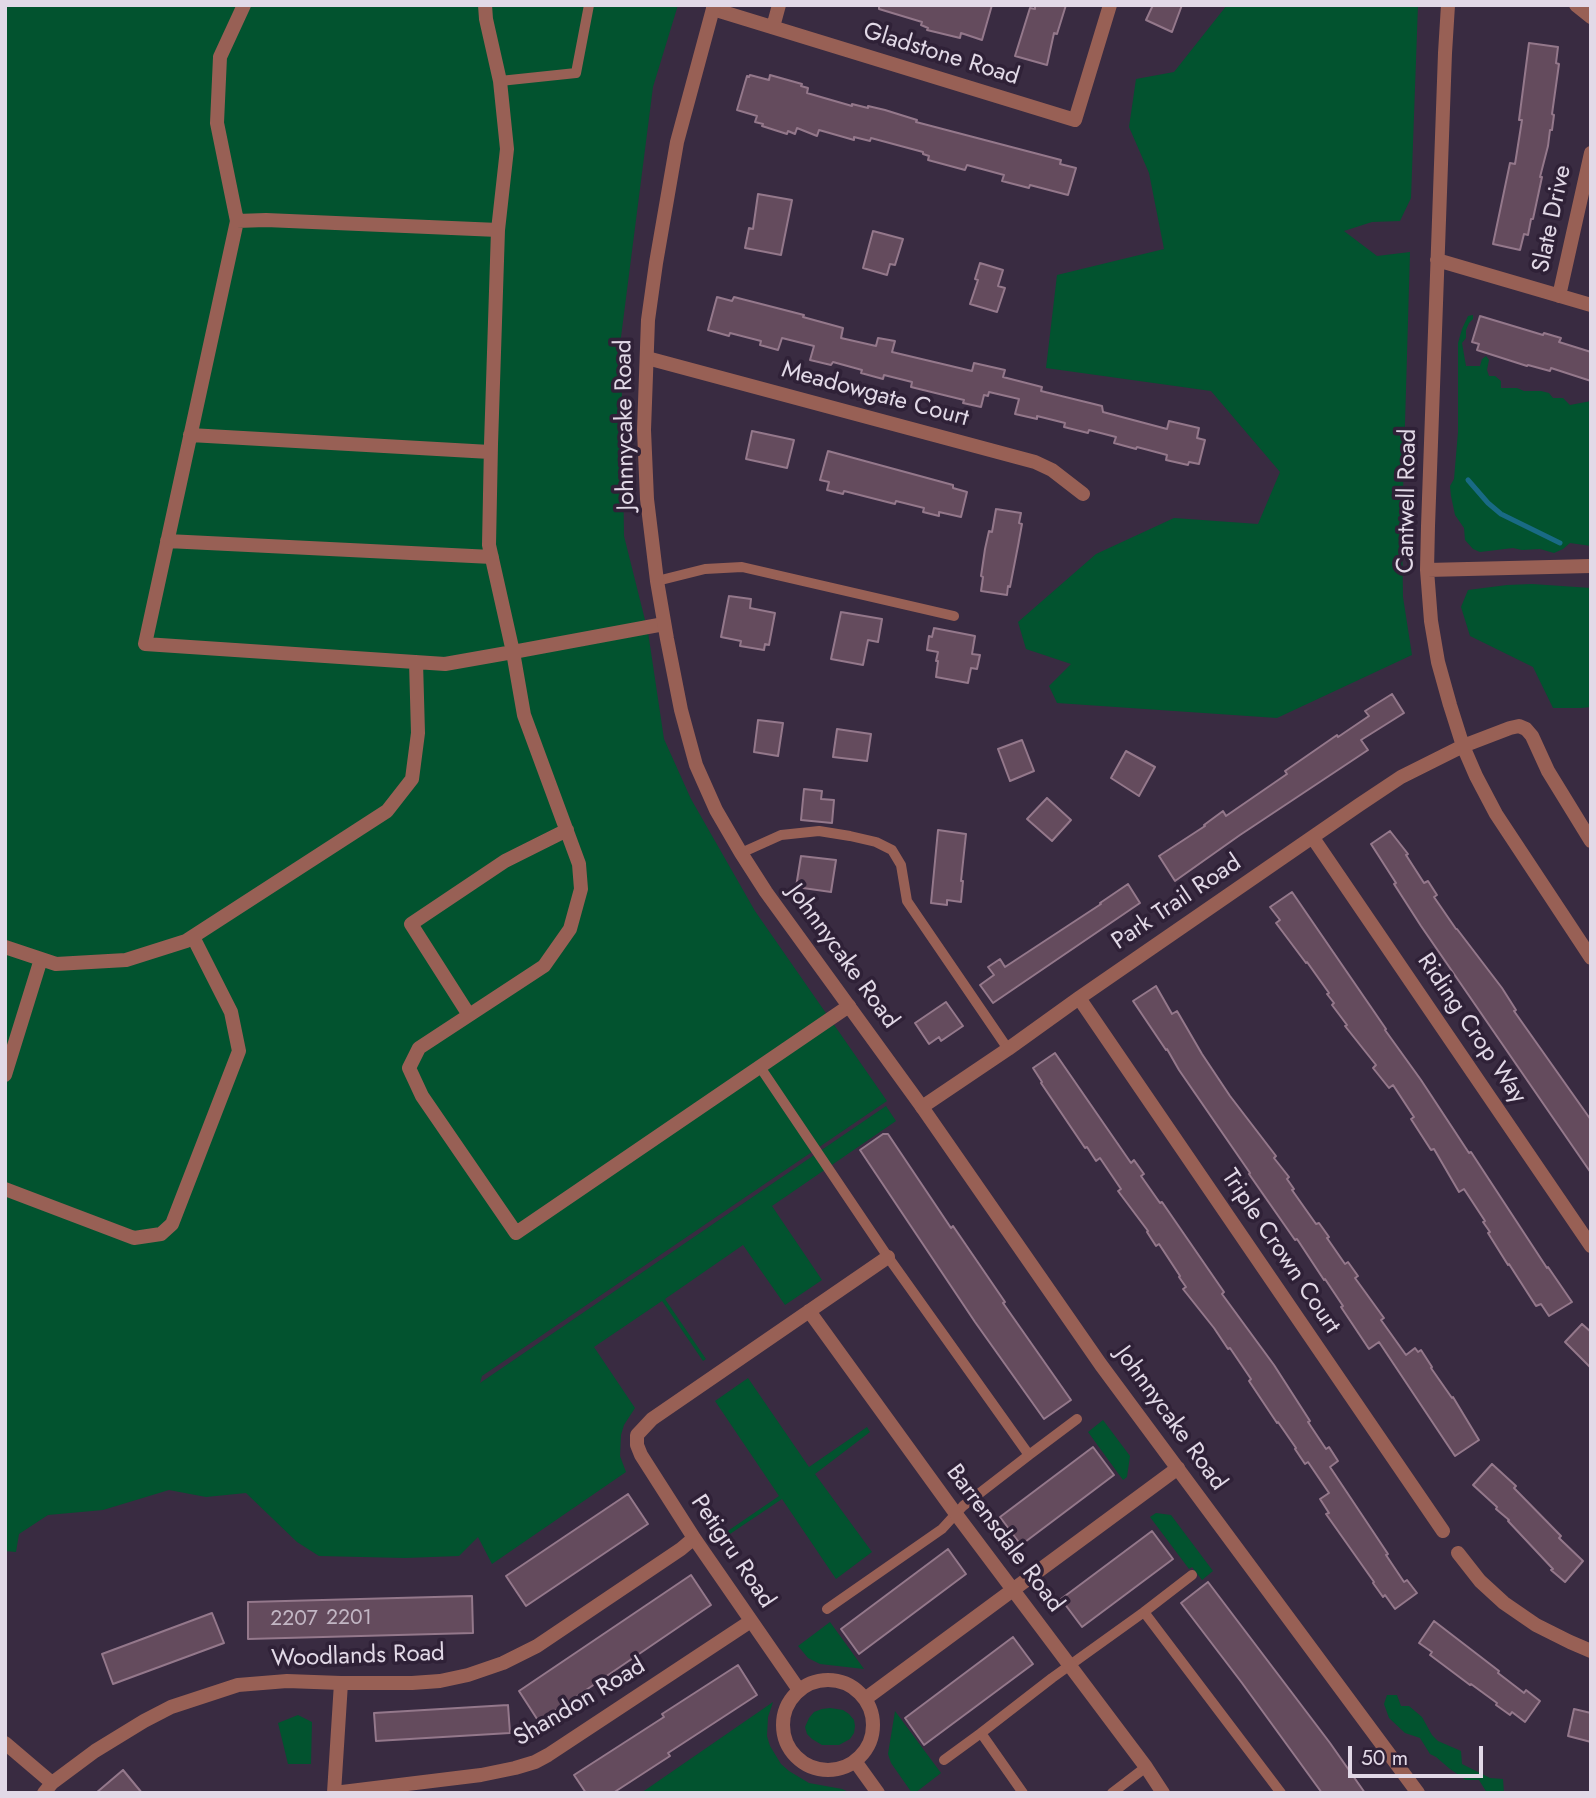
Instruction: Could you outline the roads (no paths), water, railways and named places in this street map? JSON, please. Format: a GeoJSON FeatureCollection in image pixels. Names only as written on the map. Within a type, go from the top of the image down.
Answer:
{"type":"FeatureCollection","features":[{"type":"Feature","properties":{"kind":"street"},"geometry":{"type":"LineString","coordinates":[[244,5],[220,57],[217,123],[237,221],[145,644],[445,664],[664,624]]}},
{"type":"Feature","properties":{"kind":"street"},"geometry":{"type":"LineString","coordinates":[[485,5],[500,81],[507,149],[498,230],[489,545],[524,715],[579,864],[581,889],[570,929],[544,966],[419,1048],[409,1068],[422,1096],[516,1233],[849,1006]]}},
{"type":"Feature","properties":{"kind":"street"},"geometry":{"type":"LineString","coordinates":[[773,27],[779,5]]}},
{"type":"Feature","properties":{"kind":"street","name":"Gladstone Road"},"geometry":{"type":"LineString","coordinates":[[714,7],[1075,120],[1110,5]]}},
{"type":"Feature","properties":{"kind":"street","name":"Cantwell Road"},"geometry":{"type":"LineString","coordinates":[[1448,5],[1427,570],[1431,621],[1438,662],[1463,746],[1476,776],[1496,814],[1591,958]]}},
{"type":"Feature","properties":{"kind":"street"},"geometry":{"type":"LineString","coordinates":[[1576,5],[1591,17]]}},
{"type":"Feature","properties":{"kind":"street","name":"Johnnycake Road"},"geometry":{"type":"LineString","coordinates":[[714,7],[677,142],[656,263],[648,320],[644,430],[647,499],[657,581],[681,710],[696,765],[716,810],[766,892],[922,1107],[1086,1344],[1418,1793]]}},
{"type":"Feature","properties":{"kind":"street","name":"Slate Drive"},"geometry":{"type":"LineString","coordinates":[[1559,296],[1591,153]]}},
{"type":"Feature","properties":{"kind":"street"},"geometry":{"type":"LineString","coordinates":[[237,221],[498,230]]}},
{"type":"Feature","properties":{"kind":"street"},"geometry":{"type":"LineString","coordinates":[[1437,260],[1591,305]]}},
{"type":"Feature","properties":{"kind":"street","name":"Meadowgate Court"},"geometry":{"type":"LineString","coordinates":[[647,358],[1035,462],[1052,470],[1083,494]]}},
{"type":"Feature","properties":{"kind":"street"},"geometry":{"type":"LineString","coordinates":[[190,435],[491,452]]}},
{"type":"Feature","properties":{"kind":"street"},"geometry":{"type":"LineString","coordinates":[[167,541],[492,557]]}},
{"type":"Feature","properties":{"kind":"street"},"geometry":{"type":"LineString","coordinates":[[1427,570],[1591,566]]}},
{"type":"Feature","properties":{"kind":"street"},"geometry":{"type":"LineString","coordinates":[[5,947],[56,964],[126,960],[186,941],[387,811],[412,779],[418,733],[416,662]]}},
{"type":"Feature","properties":{"kind":"street","name":"Park Trail Road"},"geometry":{"type":"LineString","coordinates":[[922,1107],[1401,777],[1463,746],[1519,726],[1526,729],[1591,841]]}},
{"type":"Feature","properties":{"kind":"street"},"geometry":{"type":"LineString","coordinates":[[469,1015],[411,924],[505,861],[567,830]]}},
{"type":"Feature","properties":{"kind":"street","name":"Riding Crop Way"},"geometry":{"type":"LineString","coordinates":[[1313,838],[1591,1246]]}},
{"type":"Feature","properties":{"kind":"street"},"geometry":{"type":"LineString","coordinates":[[5,1189],[134,1238],[161,1234],[172,1224],[239,1051],[231,1012],[193,937]]}},
{"type":"Feature","properties":{"kind":"street"},"geometry":{"type":"LineString","coordinates":[[5,1075],[41,959]]}},
{"type":"Feature","properties":{"kind":"street","name":"Triple Crown Court"},"geometry":{"type":"LineString","coordinates":[[1079,998],[1443,1531]]}},
{"type":"Feature","properties":{"kind":"street"},"geometry":{"type":"LineString","coordinates":[[809,1311],[888,1257]]}},
{"type":"Feature","properties":{"kind":"street","name":"Petigru Road"},"geometry":{"type":"LineString","coordinates":[[799,1690],[640,1455],[637,1435],[652,1419],[809,1311]]}},
{"type":"Feature","properties":{"kind":"street","name":"Barrensdale Road"},"geometry":{"type":"LineString","coordinates":[[809,1311],[1163,1793]]}},
{"type":"Feature","properties":{"kind":"street"},"geometry":{"type":"LineString","coordinates":[[865,1699],[1178,1468]]}},
{"type":"Feature","properties":{"kind":"street","name":"Woodlands Road"},"geometry":{"type":"LineString","coordinates":[[5,1743],[48,1788],[95,1751],[144,1721],[192,1699],[238,1685],[287,1681],[412,1683],[468,1675],[503,1663],[537,1646],[694,1538]]}},
{"type":"Feature","properties":{"kind":"street"},"geometry":{"type":"LineString","coordinates":[[1458,1553],[1480,1581],[1504,1603],[1536,1625],[1591,1651]]}},
{"type":"Feature","properties":{"kind":"street","name":"Shandon Road"},"geometry":{"type":"LineString","coordinates":[[334,1793],[481,1775],[535,1762],[751,1621]]}},
{"type":"Feature","properties":{"kind":"street"},"geometry":{"type":"LineString","coordinates":[[827,1680],[841,1682],[855,1689],[865,1699],[873,1725],[871,1739],[865,1751],[855,1761],[841,1769],[826,1771],[811,1768],[797,1759],[788,1747],[783,1732],[783,1716],[789,1702],[799,1690],[812,1683],[827,1680]]}},
{"type":"Feature","properties":{"kind":"street"},"geometry":{"type":"LineString","coordinates":[[334,1793],[341,1683]]}},
{"type":"Feature","properties":{"kind":"street"},"geometry":{"type":"LineString","coordinates":[[855,1761],[878,1793]]}},
{"type":"Feature","properties":{"kind":"lane"},"geometry":{"type":"LineString","coordinates":[[500,81],[576,73],[589,5]]}},
{"type":"Feature","properties":{"kind":"lane"},"geometry":{"type":"LineString","coordinates":[[657,581],[705,569],[742,567],[954,616]]}},
{"type":"Feature","properties":{"kind":"lane"},"geometry":{"type":"LineString","coordinates":[[741,853],[780,835],[819,831],[876,842],[892,850],[901,865],[907,901],[1008,1049]]}},
{"type":"Feature","properties":{"kind":"lane"},"geometry":{"type":"LineString","coordinates":[[760,1067],[888,1257],[1029,1455]]}},
{"type":"Feature","properties":{"kind":"lane"},"geometry":{"type":"LineString","coordinates":[[827,1609],[942,1529],[963,1506],[1077,1419]]}},
{"type":"Feature","properties":{"kind":"lane"},"geometry":{"type":"LineString","coordinates":[[944,1760],[1192,1575]]}},
{"type":"Feature","properties":{"kind":"lane"},"geometry":{"type":"LineString","coordinates":[[1144,1612],[1281,1793]]}},
{"type":"Feature","properties":{"kind":"lane"},"geometry":{"type":"LineString","coordinates":[[981,1733],[1023,1793]]}},
{"type":"Feature","properties":{"kind":"lane"},"geometry":{"type":"LineString","coordinates":[[1112,1793],[1146,1767]]}},
{"type":"Feature","properties":{"kind":"waterway"},"geometry":{"type":"LineString","coordinates":[[1468,480],[1501,514],[1560,543]]}}]}
